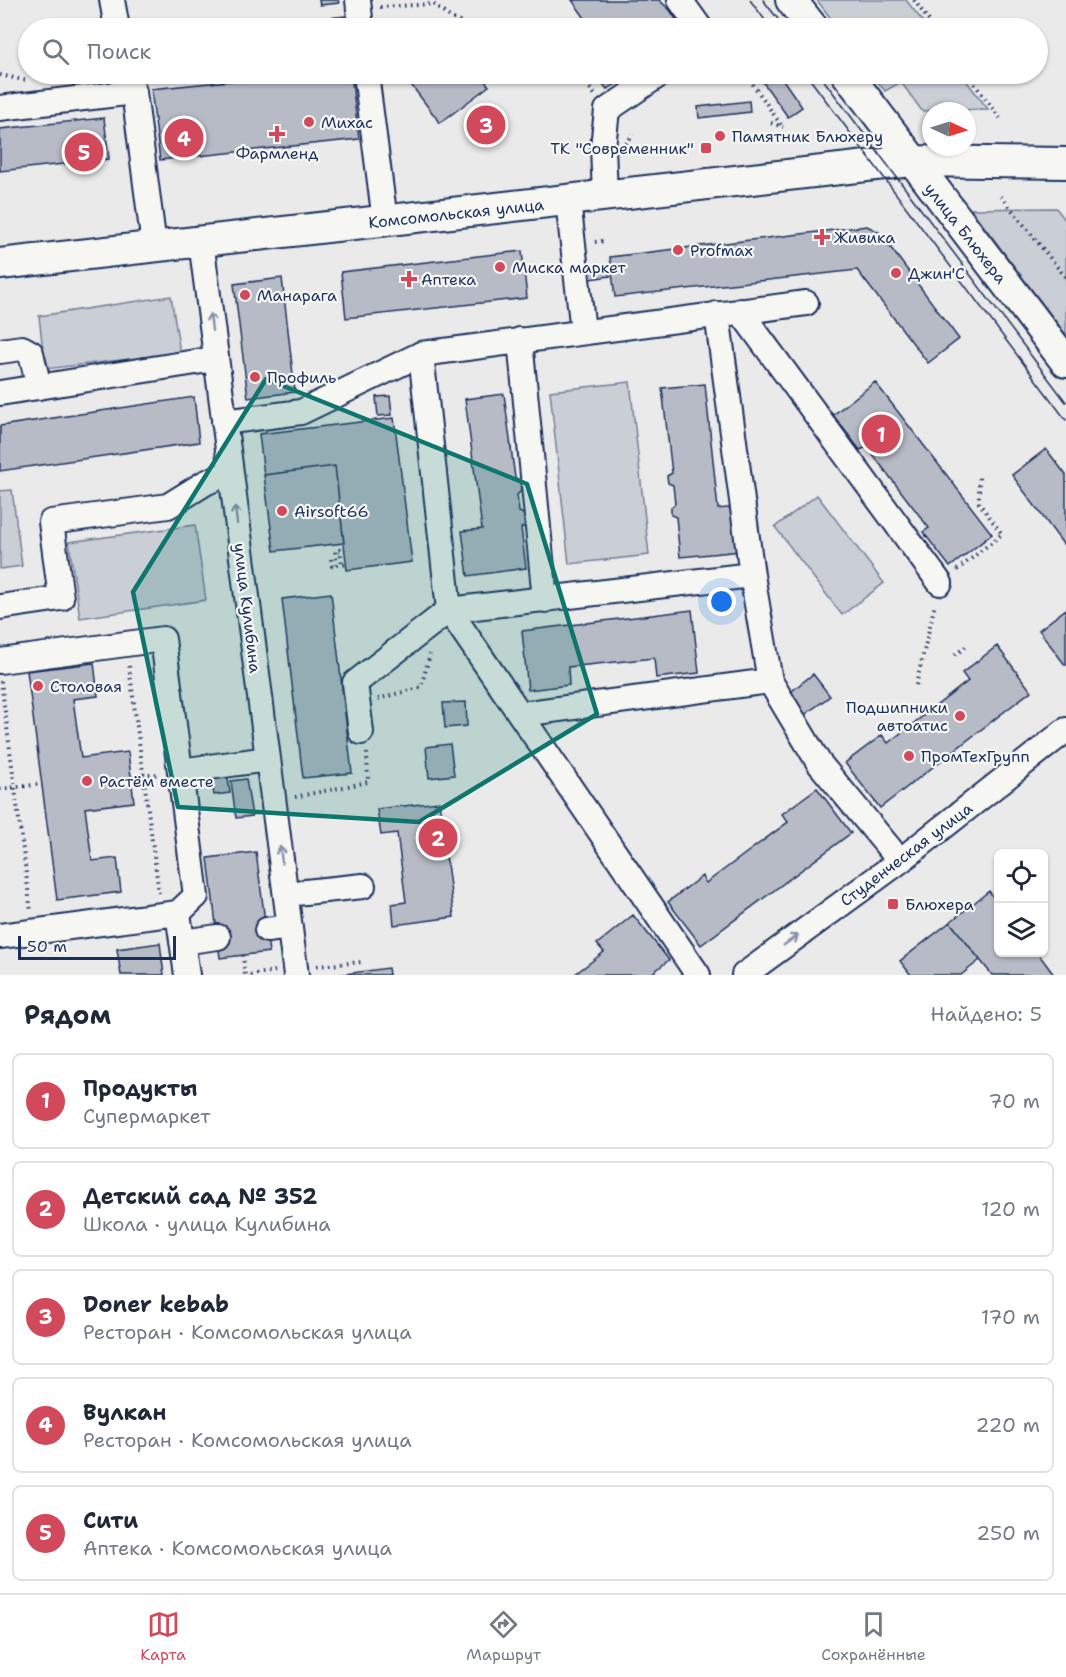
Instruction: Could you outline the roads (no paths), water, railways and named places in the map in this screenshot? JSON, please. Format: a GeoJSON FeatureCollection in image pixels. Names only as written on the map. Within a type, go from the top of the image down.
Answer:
{"type":"FeatureCollection","features":[{"type":"Feature","properties":{"kind":"main road"},"geometry":{"type":"LineString","coordinates":[[791,0],[805,18]]}},
{"type":"Feature","properties":{"kind":"main road","name":"улица Блюхера"},"geometry":{"type":"LineString","coordinates":[[854,84],[1066,362]]}},
{"type":"Feature","properties":{"kind":"main road","name":"Комсомольская улица"},"geometry":{"type":"LineString","coordinates":[[0,264],[911,161],[1066,163]]}},
{"type":"Feature","properties":{"kind":"street"},"geometry":{"type":"LineString","coordinates":[[112,0],[115,18]]}},
{"type":"Feature","properties":{"kind":"street"},"geometry":{"type":"LineString","coordinates":[[680,0],[693,18]]}},
{"type":"Feature","properties":{"kind":"street"},"geometry":{"type":"LineString","coordinates":[[0,108],[126,84]]}},
{"type":"Feature","properties":{"kind":"street"},"geometry":{"type":"LineString","coordinates":[[131,84],[154,246]]}},
{"type":"Feature","properties":{"kind":"street"},"geometry":{"type":"LineString","coordinates":[[367,84],[385,221]]}},
{"type":"Feature","properties":{"kind":"street"},"geometry":{"type":"LineString","coordinates":[[605,196],[603,147],[607,110],[645,84]]}},
{"type":"Feature","properties":{"kind":"street"},"geometry":{"type":"LineString","coordinates":[[568,201],[583,331]]}},
{"type":"Feature","properties":{"kind":"street","name":"улица Кулибина"},"geometry":{"type":"LineString","coordinates":[[201,241],[286,894],[278,929],[297,971]]}},
{"type":"Feature","properties":{"kind":"street"},"geometry":{"type":"LineString","coordinates":[[224,422],[301,412],[421,354],[806,303]]}},
{"type":"Feature","properties":{"kind":"street"},"geometry":{"type":"LineString","coordinates":[[728,313],[752,575],[770,681],[819,763],[900,861]]}},
{"type":"Feature","properties":{"kind":"street"},"geometry":{"type":"LineString","coordinates":[[728,313],[940,583]]}},
{"type":"Feature","properties":{"kind":"street"},"geometry":{"type":"LineString","coordinates":[[520,340],[545,600]]}},
{"type":"Feature","properties":{"kind":"street"},"geometry":{"type":"LineString","coordinates":[[0,351],[22,348],[31,352],[39,387]]}},
{"type":"Feature","properties":{"kind":"street"},"geometry":{"type":"LineString","coordinates":[[421,354],[449,610],[698,975]]}},
{"type":"Feature","properties":{"kind":"street"},"geometry":{"type":"LineString","coordinates":[[0,393],[215,359]]}},
{"type":"Feature","properties":{"kind":"street"},"geometry":{"type":"LineString","coordinates":[[0,607],[61,598],[51,522],[168,506],[205,483],[230,472]]}},
{"type":"Feature","properties":{"kind":"street"},"geometry":{"type":"LineString","coordinates":[[361,732],[355,683],[449,610],[752,575]]}},
{"type":"Feature","properties":{"kind":"street"},"geometry":{"type":"LineString","coordinates":[[0,661],[163,639],[196,896],[178,913],[0,936]]}},
{"type":"Feature","properties":{"kind":"street"},"geometry":{"type":"LineString","coordinates":[[520,714],[770,681]]}},
{"type":"Feature","properties":{"kind":"street","name":"Студенческая улица"},"geometry":{"type":"LineString","coordinates":[[744,975],[900,861],[1066,730]]}},
{"type":"Feature","properties":{"kind":"street"},"geometry":{"type":"LineString","coordinates":[[180,771],[268,759]]}},
{"type":"Feature","properties":{"kind":"street"},"geometry":{"type":"LineString","coordinates":[[286,894],[363,886]]}},
{"type":"Feature","properties":{"kind":"street"},"geometry":{"type":"LineString","coordinates":[[178,913],[187,975]]}},
{"type":"Feature","properties":{"kind":"street"},"geometry":{"type":"LineString","coordinates":[[182,942],[218,937]]}},
{"type":"Feature","properties":{"kind":"tram line"},"geometry":{"type":"LineString","coordinates":[[750,0],[764,18]]}},
{"type":"Feature","properties":{"kind":"tram line"},"geometry":{"type":"LineString","coordinates":[[763,0],[777,18]]}},
{"type":"Feature","properties":{"kind":"tram line"},"geometry":{"type":"LineString","coordinates":[[814,84],[1066,420]]}},
{"type":"Feature","properties":{"kind":"tram line"},"geometry":{"type":"LineString","coordinates":[[827,84],[1066,402]]}},
{"type":"Feature","properties":{"kind":"place","name":"Михас"},"geometry":{"type":"Point","coordinates":[309,122]}},
{"type":"Feature","properties":{"kind":"place","name":"Doner kebab"},"geometry":{"type":"Point","coordinates":[486,125]}},
{"type":"Feature","properties":{"kind":"place","name":"Фармленд"},"geometry":{"type":"Point","coordinates":[277,134]}},
{"type":"Feature","properties":{"kind":"place","name":"Памятник Блюхеру"},"geometry":{"type":"Point","coordinates":[720,136]}},
{"type":"Feature","properties":{"kind":"place","name":"Вулкан"},"geometry":{"type":"Point","coordinates":[184,138]}},
{"type":"Feature","properties":{"kind":"place","name":"ТК \"Современник\""},"geometry":{"type":"Point","coordinates":[706,148]}},
{"type":"Feature","properties":{"kind":"place","name":"Сити"},"geometry":{"type":"Point","coordinates":[84,152]}},
{"type":"Feature","properties":{"kind":"place","name":"Живика"},"geometry":{"type":"Point","coordinates":[822,237]}},
{"type":"Feature","properties":{"kind":"place","name":"Profmax"},"geometry":{"type":"Point","coordinates":[678,250]}},
{"type":"Feature","properties":{"kind":"place","name":"Миска маркет"},"geometry":{"type":"Point","coordinates":[500,267]}},
{"type":"Feature","properties":{"kind":"place","name":"Джин'С"},"geometry":{"type":"Point","coordinates":[896,273]}},
{"type":"Feature","properties":{"kind":"place","name":"Аптека"},"geometry":{"type":"Point","coordinates":[409,279]}},
{"type":"Feature","properties":{"kind":"place","name":"Манарага"},"geometry":{"type":"Point","coordinates":[245,295]}},
{"type":"Feature","properties":{"kind":"place","name":"Профиль"},"geometry":{"type":"Point","coordinates":[255,377]}},
{"type":"Feature","properties":{"kind":"place","name":"Продукты"},"geometry":{"type":"Point","coordinates":[881,434]}},
{"type":"Feature","properties":{"kind":"place","name":"Airsoft66"},"geometry":{"type":"Point","coordinates":[282,511]}},
{"type":"Feature","properties":{"kind":"place","name":"Столовая"},"geometry":{"type":"Point","coordinates":[38,686]}},
{"type":"Feature","properties":{"kind":"place","name":"Подшипники автоатис"},"geometry":{"type":"Point","coordinates":[960,716]}},
{"type":"Feature","properties":{"kind":"place","name":"ПромТехГрупп"},"geometry":{"type":"Point","coordinates":[909,756]}},
{"type":"Feature","properties":{"kind":"place","name":"Растём вместе"},"geometry":{"type":"Point","coordinates":[87,781]}},
{"type":"Feature","properties":{"kind":"place","name":"Детский сад № 352"},"geometry":{"type":"Point","coordinates":[438,838]}},
{"type":"Feature","properties":{"kind":"place","name":"Блюхера"},"geometry":{"type":"Point","coordinates":[893,904]}}]}
